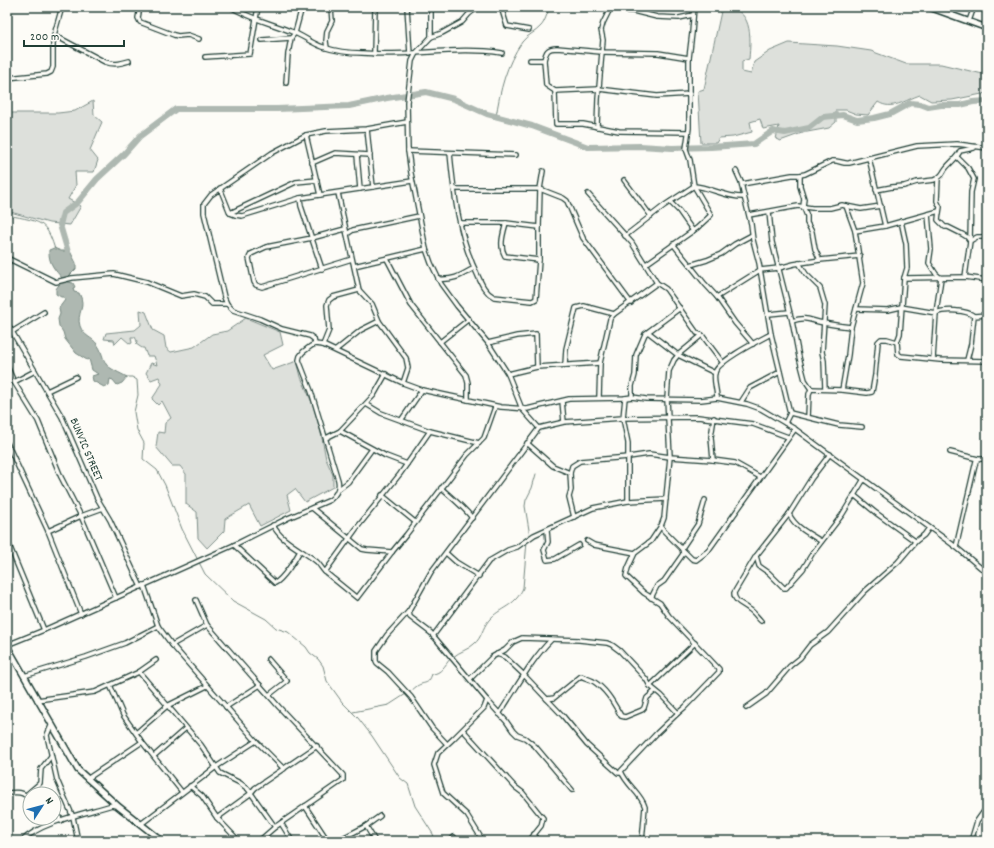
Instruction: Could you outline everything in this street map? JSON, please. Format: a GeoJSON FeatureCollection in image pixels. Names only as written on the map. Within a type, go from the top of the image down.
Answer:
{"type":"FeatureCollection","features":[{"type":"Feature","properties":{"kind":"main road"},"geometry":{"type":"LineString","coordinates":[[929,7],[987,28]]}},
{"type":"Feature","properties":{"kind":"main road"},"geometry":{"type":"LineString","coordinates":[[7,646],[78,770],[119,807],[162,841]]}},
{"type":"Feature","properties":{"kind":"street"},"geometry":{"type":"LineString","coordinates":[[7,78],[47,74],[51,72],[54,35],[62,7]]}},
{"type":"Feature","properties":{"kind":"street"},"geometry":{"type":"LineString","coordinates":[[140,7],[138,18],[140,22],[174,35],[188,35],[199,39]]}},
{"type":"Feature","properties":{"kind":"street"},"geometry":{"type":"LineString","coordinates":[[231,7],[255,19],[295,32],[327,48],[343,51],[374,54],[410,54],[446,51],[502,53]]}},
{"type":"Feature","properties":{"kind":"street"},"geometry":{"type":"LineString","coordinates":[[205,57],[250,54],[252,52],[255,19],[258,7]]}},
{"type":"Feature","properties":{"kind":"street"},"geometry":{"type":"LineString","coordinates":[[286,83],[288,54],[291,38],[295,32],[302,7]]}},
{"type":"Feature","properties":{"kind":"street"},"geometry":{"type":"LineString","coordinates":[[327,48],[327,31],[332,21],[331,7]]}},
{"type":"Feature","properties":{"kind":"street"},"geometry":{"type":"LineString","coordinates":[[374,54],[375,7]]}},
{"type":"Feature","properties":{"kind":"street"},"geometry":{"type":"LineString","coordinates":[[407,7],[410,54]]}},
{"type":"Feature","properties":{"kind":"street"},"geometry":{"type":"LineString","coordinates":[[431,7],[431,37]]}},
{"type":"Feature","properties":{"kind":"street"},"geometry":{"type":"LineString","coordinates":[[469,7],[469,14]]}},
{"type":"Feature","properties":{"kind":"street"},"geometry":{"type":"LineString","coordinates":[[478,7],[462,22],[431,37],[416,53],[412,61],[407,102],[408,151],[412,181],[426,249],[438,279],[450,298],[488,343],[508,374],[522,409],[539,428]]}},
{"type":"Feature","properties":{"kind":"street"},"geometry":{"type":"LineString","coordinates":[[501,7],[507,26],[529,30]]}},
{"type":"Feature","properties":{"kind":"street"},"geometry":{"type":"LineString","coordinates":[[597,127],[598,89],[603,40],[601,30],[610,7],[657,17],[679,18],[693,15]]}},
{"type":"Feature","properties":{"kind":"street"},"geometry":{"type":"LineString","coordinates":[[646,264],[693,231],[711,215],[694,186],[690,160],[686,149],[690,94],[689,58],[694,7]]}},
{"type":"Feature","properties":{"kind":"street"},"geometry":{"type":"LineString","coordinates":[[969,21],[974,7]]}},
{"type":"Feature","properties":{"kind":"street"},"geometry":{"type":"LineString","coordinates":[[54,35],[76,45],[104,62],[117,64],[129,61]]}},
{"type":"Feature","properties":{"kind":"street"},"geometry":{"type":"LineString","coordinates":[[262,40],[291,38]]}},
{"type":"Feature","properties":{"kind":"street"},"geometry":{"type":"LineString","coordinates":[[689,58],[658,53],[601,52],[550,48],[546,51],[544,60],[546,85],[555,91],[598,89],[647,96],[690,94]]}},
{"type":"Feature","properties":{"kind":"street"},"geometry":{"type":"LineString","coordinates":[[530,60],[544,60]]}},
{"type":"Feature","properties":{"kind":"street"},"geometry":{"type":"LineString","coordinates":[[555,91],[556,124],[583,124],[619,131],[688,132]]}},
{"type":"Feature","properties":{"kind":"street"},"geometry":{"type":"LineString","coordinates":[[315,344],[314,339],[310,336],[282,329],[233,310],[227,304],[204,213],[204,204],[206,200],[220,188],[272,153],[306,135],[330,131],[338,132],[367,129],[407,122]]}},
{"type":"Feature","properties":{"kind":"street"},"geometry":{"type":"LineString","coordinates":[[367,129],[373,187]]}},
{"type":"Feature","properties":{"kind":"street"},"geometry":{"type":"LineString","coordinates":[[306,135],[320,195]]}},
{"type":"Feature","properties":{"kind":"street"},"geometry":{"type":"LineString","coordinates":[[742,184],[792,175],[800,175],[835,160],[846,164],[917,146],[958,144],[987,148]]}},
{"type":"Feature","properties":{"kind":"street"},"geometry":{"type":"LineString","coordinates":[[876,190],[904,186],[920,181],[934,180],[944,175],[946,168],[957,157],[960,151],[976,147]]}},
{"type":"Feature","properties":{"kind":"street"},"geometry":{"type":"LineString","coordinates":[[408,151],[516,155]]}},
{"type":"Feature","properties":{"kind":"street"},"geometry":{"type":"LineString","coordinates":[[312,163],[335,153],[370,155]]}},
{"type":"Feature","properties":{"kind":"street"},"geometry":{"type":"LineString","coordinates":[[450,153],[454,189],[464,243],[485,290],[494,297],[532,301],[536,299],[539,260],[538,226],[540,189],[543,171]]}},
{"type":"Feature","properties":{"kind":"street"},"geometry":{"type":"LineString","coordinates":[[357,155],[360,189]]}},
{"type":"Feature","properties":{"kind":"street"},"geometry":{"type":"LineString","coordinates":[[957,157],[968,168],[974,179],[971,192],[970,241],[965,277]]}},
{"type":"Feature","properties":{"kind":"street"},"geometry":{"type":"LineString","coordinates":[[869,158],[885,226]]}},
{"type":"Feature","properties":{"kind":"street"},"geometry":{"type":"LineString","coordinates":[[736,171],[742,184],[749,215],[755,251],[769,314],[771,334],[790,413],[785,422]]}},
{"type":"Feature","properties":{"kind":"street"},"geometry":{"type":"LineString","coordinates":[[800,175],[800,189],[804,199],[803,206],[807,216],[807,223],[814,235],[815,249],[820,260]]}},
{"type":"Feature","properties":{"kind":"street"},"geometry":{"type":"LineString","coordinates":[[938,178],[937,201],[940,207],[938,220]]}},
{"type":"Feature","properties":{"kind":"street"},"geometry":{"type":"LineString","coordinates":[[230,213],[296,182],[317,180]]}},
{"type":"Feature","properties":{"kind":"street"},"geometry":{"type":"LineString","coordinates":[[624,180],[651,216]]}},
{"type":"Feature","properties":{"kind":"street"},"geometry":{"type":"LineString","coordinates":[[220,188],[230,213],[242,216],[300,198],[412,181]]}},
{"type":"Feature","properties":{"kind":"street"},"geometry":{"type":"LineString","coordinates":[[625,236],[694,186],[699,186],[717,193],[744,198]]}},
{"type":"Feature","properties":{"kind":"street"},"geometry":{"type":"LineString","coordinates":[[454,189],[540,189],[563,198],[567,201],[583,238],[631,303]]}},
{"type":"Feature","properties":{"kind":"street"},"geometry":{"type":"LineString","coordinates":[[338,193],[359,290],[372,304],[379,321],[406,358],[408,368],[404,383]]}},
{"type":"Feature","properties":{"kind":"street"},"geometry":{"type":"LineString","coordinates":[[588,194],[632,244],[657,283],[666,289],[697,333],[702,335],[723,363]]}},
{"type":"Feature","properties":{"kind":"street"},"geometry":{"type":"LineString","coordinates":[[300,198],[301,206],[322,269]]}},
{"type":"Feature","properties":{"kind":"street"},"geometry":{"type":"LineString","coordinates":[[670,202],[693,231]]}},
{"type":"Feature","properties":{"kind":"street"},"geometry":{"type":"LineString","coordinates":[[749,215],[803,206],[812,208],[830,208],[842,205],[861,209],[881,206]]}},
{"type":"Feature","properties":{"kind":"street"},"geometry":{"type":"LineString","coordinates":[[842,390],[851,327],[863,283],[855,231],[846,206]]}},
{"type":"Feature","properties":{"kind":"street"},"geometry":{"type":"LineString","coordinates":[[855,231],[885,226],[939,211],[938,220]]}},
{"type":"Feature","properties":{"kind":"street"},"geometry":{"type":"LineString","coordinates":[[769,212],[772,242],[792,320],[803,373],[805,380],[811,389]]}},
{"type":"Feature","properties":{"kind":"street"},"geometry":{"type":"LineString","coordinates":[[928,214],[931,249],[929,263],[936,274],[941,278]]}},
{"type":"Feature","properties":{"kind":"street"},"geometry":{"type":"LineString","coordinates":[[352,259],[262,287],[256,285],[254,282],[249,258],[251,254],[266,247],[419,216]]}},
{"type":"Feature","properties":{"kind":"street"},"geometry":{"type":"LineString","coordinates":[[938,220],[945,227],[962,234],[970,241]]}},
{"type":"Feature","properties":{"kind":"street"},"geometry":{"type":"LineString","coordinates":[[901,221],[906,244],[907,268],[904,278],[900,334],[897,342],[898,354],[901,356],[933,359],[987,362]]}},
{"type":"Feature","properties":{"kind":"street"},"geometry":{"type":"LineString","coordinates":[[460,223],[506,223],[538,226]]}},
{"type":"Feature","properties":{"kind":"street"},"geometry":{"type":"LineString","coordinates":[[506,223],[502,242],[505,256],[539,260]]}},
{"type":"Feature","properties":{"kind":"street"},"geometry":{"type":"LineString","coordinates":[[690,265],[721,254],[735,244],[752,235]]}},
{"type":"Feature","properties":{"kind":"street"},"geometry":{"type":"LineString","coordinates":[[970,241],[977,237],[987,237]]}},
{"type":"Feature","properties":{"kind":"street"},"geometry":{"type":"LineString","coordinates":[[673,244],[717,297],[735,323],[753,344]]}},
{"type":"Feature","properties":{"kind":"street"},"geometry":{"type":"LineString","coordinates":[[354,266],[426,249]]}},
{"type":"Feature","properties":{"kind":"street"},"geometry":{"type":"LineString","coordinates":[[717,297],[760,270],[820,260],[860,256]]}},
{"type":"Feature","properties":{"kind":"street"},"geometry":{"type":"LineString","coordinates":[[7,266],[8,259],[56,282],[72,278],[114,274],[147,282],[181,296],[194,294],[205,297],[212,304],[227,304]]}},
{"type":"Feature","properties":{"kind":"street"},"geometry":{"type":"LineString","coordinates":[[387,259],[411,305],[466,375],[468,379],[468,400]]}},
{"type":"Feature","properties":{"kind":"street"},"geometry":{"type":"LineString","coordinates":[[799,263],[806,274],[820,288],[825,305],[822,352],[824,361],[825,389]]}},
{"type":"Feature","properties":{"kind":"street"},"geometry":{"type":"LineString","coordinates":[[438,279],[455,279],[474,268]]}},
{"type":"Feature","properties":{"kind":"street"},"geometry":{"type":"LineString","coordinates":[[904,278],[965,277],[987,280]]}},
{"type":"Feature","properties":{"kind":"street"},"geometry":{"type":"LineString","coordinates":[[933,359],[936,314],[941,278]]}},
{"type":"Feature","properties":{"kind":"street"},"geometry":{"type":"LineString","coordinates":[[599,398],[600,363],[610,319],[614,314],[657,283]]}},
{"type":"Feature","properties":{"kind":"street"},"geometry":{"type":"LineString","coordinates":[[323,345],[329,330],[327,305],[329,300],[333,297],[359,290]]}},
{"type":"Feature","properties":{"kind":"street"},"geometry":{"type":"LineString","coordinates":[[565,365],[566,349],[576,308],[584,306],[614,314]]}},
{"type":"Feature","properties":{"kind":"street"},"geometry":{"type":"LineString","coordinates":[[856,309],[888,310],[901,307],[936,314],[940,311],[945,311],[967,312],[974,316],[987,315]]}},
{"type":"Feature","properties":{"kind":"street"},"geometry":{"type":"LineString","coordinates":[[632,397],[632,386],[636,375],[636,355],[640,345],[648,332],[680,308]]}},
{"type":"Feature","properties":{"kind":"street"},"geometry":{"type":"LineString","coordinates":[[7,335],[44,312]]}},
{"type":"Feature","properties":{"kind":"street"},"geometry":{"type":"LineString","coordinates":[[769,314],[790,312]]}},
{"type":"Feature","properties":{"kind":"street"},"geometry":{"type":"LineString","coordinates":[[967,360],[971,344],[974,316]]}},
{"type":"Feature","properties":{"kind":"street"},"geometry":{"type":"LineString","coordinates":[[792,320],[802,318],[812,319],[823,323],[851,327]]}},
{"type":"Feature","properties":{"kind":"street"},"geometry":{"type":"LineString","coordinates":[[440,342],[469,320]]}},
{"type":"Feature","properties":{"kind":"street"},"geometry":{"type":"LineString","coordinates":[[336,350],[361,330],[379,321]]}},
{"type":"Feature","properties":{"kind":"street","name":"BUNVIC STREET"},"geometry":{"type":"LineString","coordinates":[[7,323],[67,426],[95,492],[143,586],[158,626],[207,686],[284,769]]}},
{"type":"Feature","properties":{"kind":"street"},"geometry":{"type":"LineString","coordinates":[[648,332],[678,355],[715,373]]}},
{"type":"Feature","properties":{"kind":"street"},"geometry":{"type":"LineString","coordinates":[[488,343],[517,336],[536,334],[537,367]]}},
{"type":"Feature","properties":{"kind":"street"},"geometry":{"type":"LineString","coordinates":[[718,398],[715,373],[717,369],[723,363],[771,334]]}},
{"type":"Feature","properties":{"kind":"street"},"geometry":{"type":"LineString","coordinates":[[642,841],[645,807],[644,803],[627,782],[622,773],[622,769],[720,670],[669,616],[660,603],[651,598],[626,576],[635,553],[651,541],[661,526],[666,499],[670,457],[667,399],[669,371],[678,355],[702,335]]}},
{"type":"Feature","properties":{"kind":"street"},"geometry":{"type":"LineString","coordinates":[[811,389],[842,390],[867,393],[872,392],[876,375],[878,342],[881,339],[885,339],[897,342]]}},
{"type":"Feature","properties":{"kind":"street"},"geometry":{"type":"LineString","coordinates":[[7,646],[234,545],[273,525],[330,500],[335,496],[338,489],[338,480],[326,438],[299,360],[303,352],[315,344],[323,345],[336,350],[404,383],[422,390],[495,407],[522,409],[534,408],[562,401],[632,397],[701,400],[718,398],[741,402],[761,409],[785,422],[987,571]]}},
{"type":"Feature","properties":{"kind":"street"},"geometry":{"type":"LineString","coordinates":[[508,374],[537,367],[600,363]]}},
{"type":"Feature","properties":{"kind":"street"},"geometry":{"type":"LineString","coordinates":[[7,366],[14,382],[36,416],[61,477],[116,598]]}},
{"type":"Feature","properties":{"kind":"street"},"geometry":{"type":"LineString","coordinates":[[14,382],[35,371]]}},
{"type":"Feature","properties":{"kind":"street"},"geometry":{"type":"LineString","coordinates":[[741,402],[750,388],[780,372]]}},
{"type":"Feature","properties":{"kind":"street"},"geometry":{"type":"LineString","coordinates":[[326,438],[340,431],[366,404],[374,395],[386,374]]}},
{"type":"Feature","properties":{"kind":"street"},"geometry":{"type":"LineString","coordinates":[[47,391],[76,377]]}},
{"type":"Feature","properties":{"kind":"street"},"geometry":{"type":"LineString","coordinates":[[808,417],[809,394],[811,389]]}},
{"type":"Feature","properties":{"kind":"street"},"geometry":{"type":"LineString","coordinates":[[402,419],[422,390]]}},
{"type":"Feature","properties":{"kind":"street"},"geometry":{"type":"LineString","coordinates":[[463,399],[468,394]]}},
{"type":"Feature","properties":{"kind":"street"},"geometry":{"type":"LineString","coordinates":[[625,398],[623,418],[628,437],[628,501]]}},
{"type":"Feature","properties":{"kind":"street"},"geometry":{"type":"LineString","coordinates":[[562,401],[564,422]]}},
{"type":"Feature","properties":{"kind":"street"},"geometry":{"type":"LineString","coordinates":[[366,404],[381,412],[430,431],[480,443]]}},
{"type":"Feature","properties":{"kind":"street"},"geometry":{"type":"LineString","coordinates":[[273,525],[278,533],[300,551],[316,561],[325,572],[356,598],[406,536],[415,522],[467,455],[480,443],[487,432],[495,407]]}},
{"type":"Feature","properties":{"kind":"street"},"geometry":{"type":"LineString","coordinates":[[790,413],[839,425],[862,427]]}},
{"type":"Feature","properties":{"kind":"street"},"geometry":{"type":"LineString","coordinates":[[447,744],[432,728],[411,697],[388,672],[377,663],[376,650],[409,611],[431,572],[527,442],[539,428],[564,422],[623,418],[698,417],[753,424],[788,437]]}},
{"type":"Feature","properties":{"kind":"street"},"geometry":{"type":"LineString","coordinates":[[713,460],[711,437],[714,418]]}},
{"type":"Feature","properties":{"kind":"street"},"geometry":{"type":"LineString","coordinates":[[661,526],[664,531],[694,560],[706,553],[737,512],[795,429]]}},
{"type":"Feature","properties":{"kind":"street"},"geometry":{"type":"LineString","coordinates":[[340,431],[386,456],[407,464]]}},
{"type":"Feature","properties":{"kind":"street"},"geometry":{"type":"LineString","coordinates":[[325,572],[407,464],[430,431]]}},
{"type":"Feature","properties":{"kind":"street"},"geometry":{"type":"LineString","coordinates":[[527,442],[553,466],[570,473]]}},
{"type":"Feature","properties":{"kind":"street"},"geometry":{"type":"LineString","coordinates":[[7,444],[48,531],[81,614]]}},
{"type":"Feature","properties":{"kind":"street"},"geometry":{"type":"LineString","coordinates":[[338,489],[348,482],[372,449]]}},
{"type":"Feature","properties":{"kind":"street"},"geometry":{"type":"LineString","coordinates":[[950,452],[978,459],[987,459]]}},
{"type":"Feature","properties":{"kind":"street"},"geometry":{"type":"LineString","coordinates":[[574,517],[570,497],[570,473],[572,466],[580,461],[650,454],[735,463],[760,477]]}},
{"type":"Feature","properties":{"kind":"street"},"geometry":{"type":"LineString","coordinates":[[761,621],[750,609],[737,601],[734,593],[756,556],[789,514],[811,479],[830,454]]}},
{"type":"Feature","properties":{"kind":"street"},"geometry":{"type":"LineString","coordinates":[[956,547],[976,461],[978,459]]}},
{"type":"Feature","properties":{"kind":"street"},"geometry":{"type":"LineString","coordinates":[[756,556],[759,566],[769,573],[784,588],[786,588],[803,569],[821,541],[844,512],[864,479]]}},
{"type":"Feature","properties":{"kind":"street"},"geometry":{"type":"LineString","coordinates":[[441,488],[466,510],[472,518]]}},
{"type":"Feature","properties":{"kind":"street"},"geometry":{"type":"LineString","coordinates":[[382,495],[415,522]]}},
{"type":"Feature","properties":{"kind":"street"},"geometry":{"type":"LineString","coordinates":[[854,495],[876,513],[916,541]]}},
{"type":"Feature","properties":{"kind":"street"},"geometry":{"type":"LineString","coordinates":[[433,636],[489,561],[493,558],[517,547],[534,535],[594,508],[628,501],[666,499]]}},
{"type":"Feature","properties":{"kind":"street"},"geometry":{"type":"LineString","coordinates":[[651,598],[657,586],[664,581],[683,554],[682,548],[698,524],[705,500]]}},
{"type":"Feature","properties":{"kind":"street"},"geometry":{"type":"LineString","coordinates":[[48,531],[80,516],[103,508]]}},
{"type":"Feature","properties":{"kind":"street"},"geometry":{"type":"LineString","coordinates":[[312,508],[349,540],[364,550],[392,552]]}},
{"type":"Feature","properties":{"kind":"street"},"geometry":{"type":"LineString","coordinates":[[789,514],[794,522],[806,532],[821,541]]}},
{"type":"Feature","properties":{"kind":"street"},"geometry":{"type":"LineString","coordinates":[[746,708],[766,694],[790,666],[800,658],[810,645],[828,632],[864,592],[898,562],[929,528]]}},
{"type":"Feature","properties":{"kind":"street"},"geometry":{"type":"LineString","coordinates":[[547,530],[548,542],[544,550],[547,560],[555,559],[579,544]]}},
{"type":"Feature","properties":{"kind":"street"},"geometry":{"type":"LineString","coordinates":[[7,540],[44,630]]}},
{"type":"Feature","properties":{"kind":"street"},"geometry":{"type":"LineString","coordinates":[[587,542],[594,545],[635,553]]}},
{"type":"Feature","properties":{"kind":"street"},"geometry":{"type":"LineString","coordinates":[[234,545],[275,583],[283,576],[300,551]]}},
{"type":"Feature","properties":{"kind":"street"},"geometry":{"type":"LineString","coordinates":[[446,553],[456,562],[479,576]]}},
{"type":"Feature","properties":{"kind":"street"},"geometry":{"type":"LineString","coordinates":[[196,600],[208,625],[260,685],[343,775],[344,778],[275,827],[259,841]]}},
{"type":"Feature","properties":{"kind":"street"},"geometry":{"type":"LineString","coordinates":[[409,611],[410,617],[426,628],[513,731],[517,735],[525,738],[534,746],[572,790]]}},
{"type":"Feature","properties":{"kind":"street"},"geometry":{"type":"LineString","coordinates":[[172,645],[208,625]]}},
{"type":"Feature","properties":{"kind":"street"},"geometry":{"type":"LineString","coordinates":[[24,676],[125,643],[158,626]]}},
{"type":"Feature","properties":{"kind":"street"},"geometry":{"type":"LineString","coordinates":[[470,679],[488,661],[505,650],[513,642],[522,638],[579,640],[612,645],[620,651],[646,679],[650,686],[662,695],[678,713]]}},
{"type":"Feature","properties":{"kind":"street"},"geometry":{"type":"LineString","coordinates":[[500,714],[524,675],[544,647],[551,640]]}},
{"type":"Feature","properties":{"kind":"street"},"geometry":{"type":"LineString","coordinates":[[650,686],[694,643]]}},
{"type":"Feature","properties":{"kind":"street"},"geometry":{"type":"LineString","coordinates":[[497,654],[505,657],[524,675],[587,745],[618,773],[622,773]]}},
{"type":"Feature","properties":{"kind":"street"},"geometry":{"type":"LineString","coordinates":[[268,659],[287,681],[269,695]]}},
{"type":"Feature","properties":{"kind":"street"},"geometry":{"type":"LineString","coordinates":[[38,700],[91,693],[139,672],[156,660]]}},
{"type":"Feature","properties":{"kind":"street"},"geometry":{"type":"LineString","coordinates":[[139,672],[201,745],[222,775],[244,786],[275,827]]}},
{"type":"Feature","properties":{"kind":"street"},"geometry":{"type":"LineString","coordinates":[[547,699],[554,698],[581,676],[594,682],[609,695],[621,716],[625,717],[642,710],[647,698],[655,691]]}},
{"type":"Feature","properties":{"kind":"street"},"geometry":{"type":"LineString","coordinates":[[110,685],[123,715],[142,742],[182,792]]}},
{"type":"Feature","properties":{"kind":"street"},"geometry":{"type":"LineString","coordinates":[[226,707],[260,685]]}},
{"type":"Feature","properties":{"kind":"street"},"geometry":{"type":"LineString","coordinates":[[136,733],[167,706],[207,686]]}},
{"type":"Feature","properties":{"kind":"street"},"geometry":{"type":"LineString","coordinates":[[483,841],[467,815],[447,797],[442,790],[434,765],[438,753],[484,708],[487,700]]}},
{"type":"Feature","properties":{"kind":"street"},"geometry":{"type":"LineString","coordinates":[[52,726],[47,735],[51,756],[57,780],[73,817],[78,841]]}},
{"type":"Feature","properties":{"kind":"street"},"geometry":{"type":"LineString","coordinates":[[154,756],[186,728]]}},
{"type":"Feature","properties":{"kind":"street"},"geometry":{"type":"LineString","coordinates":[[463,730],[515,788],[523,793],[543,818],[541,826],[530,841]]}},
{"type":"Feature","properties":{"kind":"street"},"geometry":{"type":"LineString","coordinates":[[141,824],[216,767],[256,740]]}},
{"type":"Feature","properties":{"kind":"street"},"geometry":{"type":"LineString","coordinates":[[87,779],[142,742]]}},
{"type":"Feature","properties":{"kind":"street"},"geometry":{"type":"LineString","coordinates":[[217,818],[250,794],[255,788],[317,746]]}},
{"type":"Feature","properties":{"kind":"street"},"geometry":{"type":"LineString","coordinates":[[36,786],[40,783],[41,769],[51,756]]}},
{"type":"Feature","properties":{"kind":"street"},"geometry":{"type":"LineString","coordinates":[[190,786],[202,796],[217,818],[239,841]]}},
{"type":"Feature","properties":{"kind":"street"},"geometry":{"type":"LineString","coordinates":[[7,793],[22,793]]}},
{"type":"Feature","properties":{"kind":"street"},"geometry":{"type":"LineString","coordinates":[[62,821],[112,805],[119,807]]}},
{"type":"Feature","properties":{"kind":"street"},"geometry":{"type":"LineString","coordinates":[[305,806],[328,841]]}},
{"type":"Feature","properties":{"kind":"street"},"geometry":{"type":"LineString","coordinates":[[971,841],[977,821],[987,807]]}},
{"type":"Feature","properties":{"kind":"street"},"geometry":{"type":"LineString","coordinates":[[337,841],[366,826],[380,816]]}},
{"type":"Feature","properties":{"kind":"street"},"geometry":{"type":"LineString","coordinates":[[281,823],[292,841]]}},
{"type":"Feature","properties":{"kind":"street"},"geometry":{"type":"LineString","coordinates":[[22,841],[32,833],[45,826]]}},
{"type":"Feature","properties":{"kind":"street"},"geometry":{"type":"LineString","coordinates":[[366,826],[375,841]]}},
{"type":"Feature","properties":{"kind":"street"},"geometry":{"type":"LineString","coordinates":[[534,834],[537,841]]}},
{"type":"Feature","properties":{"kind":"street"},"geometry":{"type":"LineString","coordinates":[[450,841],[454,836]]}},
{"type":"Feature","properties":{"kind":"shaded area"},"geometry":{"type":"Polygon","coordinates":[[[722,7],[732,8],[740,12],[748,25],[750,33],[749,59],[742,61],[742,72],[751,74],[754,62],[770,51],[789,43],[837,46],[871,51],[906,64],[941,64],[987,75],[987,93],[952,100],[931,101],[920,95],[893,105],[878,102],[868,115],[856,114],[846,110],[836,110],[836,122],[829,128],[802,133],[780,141],[776,139],[779,126],[763,129],[760,119],[750,122],[752,132],[733,137],[719,138],[716,143],[701,143],[698,91],[704,89],[722,7]]]}},
{"type":"Feature","properties":{"kind":"shaded area"},"geometry":{"type":"Polygon","coordinates":[[[93,101],[94,115],[102,122],[90,150],[98,160],[94,172],[75,172],[76,185],[68,199],[81,206],[70,225],[49,223],[7,211],[7,113],[58,113],[75,111],[93,101]]]}},
{"type":"Feature","properties":{"kind":"shaded area"},"geometry":{"type":"Polygon","coordinates":[[[54,248],[61,251],[70,251],[76,263],[76,269],[68,277],[68,282],[73,283],[75,287],[73,288],[74,292],[79,293],[81,298],[82,306],[79,317],[80,326],[86,335],[99,346],[107,366],[127,377],[122,383],[117,385],[110,379],[109,385],[104,387],[93,381],[92,376],[98,374],[92,370],[89,359],[87,360],[76,353],[65,339],[59,326],[58,319],[60,314],[59,308],[65,300],[64,297],[56,294],[56,289],[63,279],[53,266],[49,255],[49,250],[54,248]]]}},
{"type":"Feature","properties":{"kind":"shaded area"},"geometry":{"type":"Polygon","coordinates":[[[140,310],[146,312],[153,330],[164,336],[166,348],[171,352],[194,347],[212,334],[227,331],[246,318],[280,332],[283,345],[263,355],[272,370],[297,361],[301,377],[313,405],[321,433],[326,459],[333,475],[333,487],[305,502],[295,489],[287,495],[291,510],[260,526],[249,505],[225,519],[224,531],[207,548],[198,538],[197,512],[186,504],[186,474],[180,466],[172,466],[156,447],[158,432],[164,433],[165,423],[171,418],[162,401],[158,405],[152,399],[162,384],[159,377],[151,380],[146,373],[151,363],[157,365],[154,356],[147,356],[144,348],[136,344],[137,341],[135,337],[131,337],[132,343],[130,344],[122,337],[115,344],[114,340],[104,339],[106,333],[135,330],[141,325],[140,310]]]}},
{"type":"Feature","properties":{"kind":"waterway"},"geometry":{"type":"LineString","coordinates":[[496,117],[502,87],[516,51],[522,42],[542,24],[550,7]]}},
{"type":"Feature","properties":{"kind":"waterway"},"geometry":{"type":"LineString","coordinates":[[68,252],[60,225],[63,213],[78,202],[97,179],[124,154],[140,136],[176,109],[277,109],[349,106],[426,92],[454,99],[487,114],[532,126],[588,147],[640,146],[672,148],[754,144],[773,131],[785,133],[809,128],[823,117],[843,115],[857,120],[874,118],[890,114],[910,103],[928,107],[960,105],[987,101]]}},
{"type":"Feature","properties":{"kind":"waterway"},"geometry":{"type":"LineString","coordinates":[[7,109],[7,124]]}},
{"type":"Feature","properties":{"kind":"waterway"},"geometry":{"type":"LineString","coordinates":[[7,215],[29,219],[44,226],[55,249]]}},
{"type":"Feature","properties":{"kind":"waterway"},"geometry":{"type":"LineString","coordinates":[[126,377],[132,377],[137,380],[138,395],[134,412],[137,430],[144,443],[143,459],[157,470],[165,485],[182,529],[205,574],[233,601],[266,619],[276,628],[288,632],[318,659],[323,666],[327,681],[342,702],[358,718],[372,736],[400,778],[408,784],[415,806],[433,834],[435,841]]}},
{"type":"Feature","properties":{"kind":"waterway"},"geometry":{"type":"LineString","coordinates":[[528,538],[529,530],[525,506],[536,474]]}},
{"type":"Feature","properties":{"kind":"waterway"},"geometry":{"type":"LineString","coordinates":[[453,657],[477,642],[489,620],[512,603],[520,594],[523,588],[527,541]]}},
{"type":"Feature","properties":{"kind":"waterway"},"geometry":{"type":"LineString","coordinates":[[409,692],[417,686],[428,682],[432,674],[440,671],[450,659]]}},
{"type":"Feature","properties":{"kind":"waterway"},"geometry":{"type":"LineString","coordinates":[[353,712],[389,705],[406,694]]}}]}
